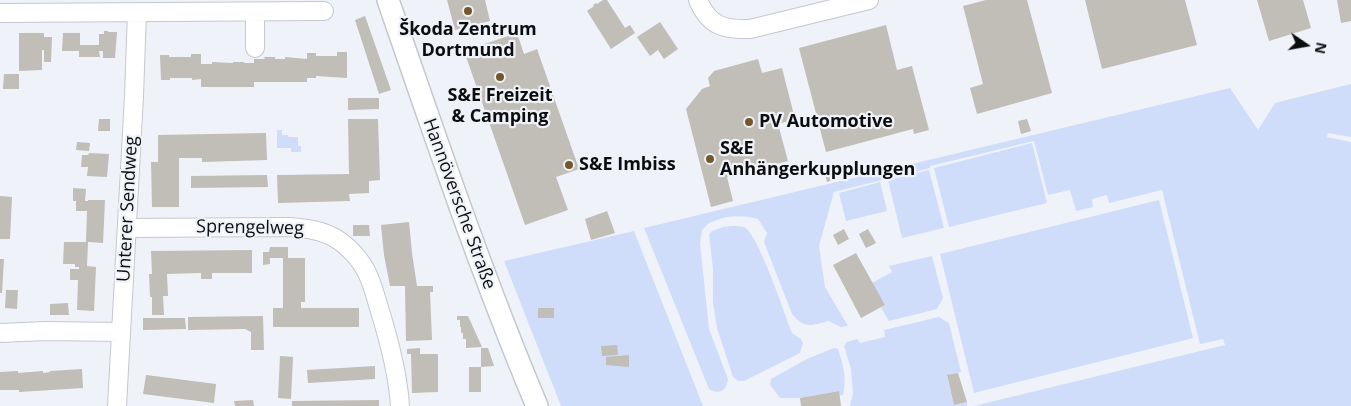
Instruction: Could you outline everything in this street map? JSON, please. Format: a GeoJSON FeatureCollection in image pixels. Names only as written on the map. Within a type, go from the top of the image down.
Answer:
{"type":"FeatureCollection","features":[{"type":"Feature","properties":{"kind":"main road","name":"Hannöversche Straße"},"geometry":{"type":"LineString","coordinates":[[388,0],[457,200],[508,339],[537,406]]}},
{"type":"Feature","properties":{"kind":"street"},"geometry":{"type":"LineString","coordinates":[[698,0],[708,18],[732,30],[750,29],[869,0]]}},
{"type":"Feature","properties":{"kind":"street"},"geometry":{"type":"LineString","coordinates":[[0,13],[324,11]]}},
{"type":"Feature","properties":{"kind":"street","name":"Unterer Sendweg"},"geometry":{"type":"LineString","coordinates":[[117,406],[137,12]]}},
{"type":"Feature","properties":{"kind":"street"},"geometry":{"type":"LineString","coordinates":[[255,12],[255,48]]}},
{"type":"Feature","properties":{"kind":"street","name":"Sprengelweg"},"geometry":{"type":"LineString","coordinates":[[127,228],[310,228],[337,239],[356,256],[366,269],[372,284],[390,343],[400,406]]}},
{"type":"Feature","properties":{"kind":"street"},"geometry":{"type":"LineString","coordinates":[[0,333],[46,331],[121,332]]}},
{"type":"Feature","properties":{"kind":"shaded area"},"geometry":{"type":"Polygon","coordinates":[[[1351,84],[1351,137],[1328,133],[1327,137],[1351,142],[1351,406],[974,406],[1225,345],[1223,339],[1200,344],[1162,190],[1109,203],[1107,195],[1092,199],[1093,207],[1076,211],[1070,190],[1048,195],[1034,141],[834,192],[819,246],[825,287],[848,326],[841,327],[829,321],[809,325],[801,322],[792,314],[764,242],[767,233],[758,219],[741,216],[729,217],[708,224],[702,230],[700,243],[709,329],[728,379],[724,389],[719,392],[709,389],[644,228],[1230,88],[1258,130],[1275,103],[1351,84]]]}},
{"type":"Feature","properties":{"kind":"shaded area"},"geometry":{"type":"Polygon","coordinates":[[[277,130],[282,130],[282,135],[298,137],[298,146],[301,146],[301,152],[291,152],[291,148],[277,148],[277,130]]]}},
{"type":"Feature","properties":{"kind":"shaded area"},"geometry":{"type":"Polygon","coordinates":[[[1032,143],[1047,203],[949,227],[934,168],[1032,143]]]}},
{"type":"Feature","properties":{"kind":"shaded area"},"geometry":{"type":"Polygon","coordinates":[[[929,170],[944,228],[902,238],[888,180],[929,170]]]}},
{"type":"Feature","properties":{"kind":"shaded area"},"geometry":{"type":"Polygon","coordinates":[[[880,182],[887,211],[846,221],[839,193],[880,182]]]}},
{"type":"Feature","properties":{"kind":"shaded area"},"geometry":{"type":"Polygon","coordinates":[[[1159,200],[1193,338],[974,393],[940,254],[1159,200]]]}},
{"type":"Feature","properties":{"kind":"shaded area"},"geometry":{"type":"Polygon","coordinates":[[[723,227],[744,227],[750,233],[763,258],[792,333],[801,339],[803,343],[800,353],[744,381],[738,381],[733,377],[717,328],[713,302],[713,269],[709,234],[723,227]]]}},
{"type":"Feature","properties":{"kind":"shaded area"},"geometry":{"type":"Polygon","coordinates":[[[634,231],[703,406],[561,406],[504,261],[634,231]]]}},
{"type":"Feature","properties":{"kind":"shaded area"},"geometry":{"type":"Polygon","coordinates":[[[932,256],[943,298],[937,309],[889,321],[881,308],[885,305],[872,283],[892,272],[889,266],[932,256]]]}},
{"type":"Feature","properties":{"kind":"shaded area"},"geometry":{"type":"Polygon","coordinates":[[[939,317],[949,323],[961,372],[947,376],[954,405],[967,402],[967,406],[850,406],[853,393],[851,369],[844,346],[847,342],[857,339],[860,343],[885,337],[884,330],[939,317]]]}},
{"type":"Feature","properties":{"kind":"shaded area"},"geometry":{"type":"Polygon","coordinates":[[[834,348],[838,349],[843,366],[845,383],[843,395],[839,396],[838,391],[800,398],[780,398],[770,385],[771,379],[807,359],[834,348]]]}},
{"type":"Feature","properties":{"kind":"building","name":"Škoda Zentrum Dortmund"},"geometry":{"type":"Polygon","coordinates":[[[447,0],[485,0],[490,21],[455,30],[447,0]]]}},
{"type":"Feature","properties":{"kind":"building"},"geometry":{"type":"Polygon","coordinates":[[[607,0],[625,28],[630,25],[635,33],[611,49],[587,11],[593,5],[607,0]]]}},
{"type":"Feature","properties":{"kind":"building"},"geometry":{"type":"Polygon","coordinates":[[[986,0],[1027,0],[1052,93],[977,114],[970,88],[983,84],[963,6],[986,0]]]}},
{"type":"Feature","properties":{"kind":"building"},"geometry":{"type":"Polygon","coordinates":[[[1085,0],[1185,0],[1197,45],[1102,69],[1085,0]]]}},
{"type":"Feature","properties":{"kind":"building"},"geometry":{"type":"Polygon","coordinates":[[[1257,0],[1303,0],[1311,28],[1269,41],[1257,0]]]}},
{"type":"Feature","properties":{"kind":"building"},"geometry":{"type":"Polygon","coordinates":[[[1337,0],[1351,0],[1351,21],[1341,23],[1337,0]]]}},
{"type":"Feature","properties":{"kind":"building"},"geometry":{"type":"Polygon","coordinates":[[[365,16],[391,90],[379,94],[355,20],[365,16]]]}},
{"type":"Feature","properties":{"kind":"building"},"geometry":{"type":"Polygon","coordinates":[[[660,22],[678,49],[664,59],[658,50],[650,56],[637,37],[660,22]]]}},
{"type":"Feature","properties":{"kind":"building"},"geometry":{"type":"Polygon","coordinates":[[[886,25],[897,70],[912,66],[929,130],[914,134],[913,129],[826,152],[799,48],[886,25]]]}},
{"type":"Feature","properties":{"kind":"building"},"geometry":{"type":"Polygon","coordinates":[[[104,31],[117,32],[115,58],[103,58],[103,51],[99,51],[100,57],[79,57],[79,51],[62,51],[63,33],[80,33],[80,45],[99,45],[99,34],[104,34],[104,31]]]}},
{"type":"Feature","properties":{"kind":"building"},"geometry":{"type":"Polygon","coordinates":[[[19,33],[44,33],[44,37],[52,37],[51,62],[44,62],[44,50],[42,50],[42,70],[19,71],[19,33]]]}},
{"type":"Feature","properties":{"kind":"building"},"geometry":{"type":"Polygon","coordinates":[[[517,33],[524,54],[537,49],[579,169],[556,177],[568,210],[525,225],[464,51],[517,33]]]}},
{"type":"Feature","properties":{"kind":"building"},"geometry":{"type":"Polygon","coordinates":[[[337,52],[347,52],[347,78],[316,76],[316,78],[307,78],[307,82],[254,82],[254,87],[201,87],[201,79],[192,80],[192,78],[161,80],[160,55],[191,57],[191,54],[201,54],[201,64],[212,64],[212,62],[254,63],[254,59],[265,59],[264,57],[307,59],[307,53],[316,53],[316,56],[337,56],[337,52]]]}},
{"type":"Feature","properties":{"kind":"building","name":"PV Automotive"},"geometry":{"type":"Polygon","coordinates":[[[758,59],[762,73],[782,68],[795,119],[778,124],[788,161],[727,177],[733,201],[711,207],[686,109],[702,89],[710,86],[708,78],[714,71],[758,59]]]}},
{"type":"Feature","properties":{"kind":"building"},"geometry":{"type":"Polygon","coordinates":[[[4,74],[19,74],[19,89],[3,89],[4,74]]]}},
{"type":"Feature","properties":{"kind":"building"},"geometry":{"type":"Polygon","coordinates":[[[348,98],[379,98],[379,109],[348,110],[348,98]]]}},
{"type":"Feature","properties":{"kind":"building"},"geometry":{"type":"Polygon","coordinates":[[[99,119],[110,119],[110,131],[98,131],[99,119]]]}},
{"type":"Feature","properties":{"kind":"building"},"geometry":{"type":"Polygon","coordinates":[[[348,119],[378,119],[380,180],[369,181],[369,193],[349,194],[350,201],[278,203],[277,175],[349,174],[348,119]]]}},
{"type":"Feature","properties":{"kind":"building"},"geometry":{"type":"Polygon","coordinates":[[[1027,119],[1031,131],[1021,134],[1018,121],[1027,119]]]}},
{"type":"Feature","properties":{"kind":"building"},"geometry":{"type":"Polygon","coordinates":[[[266,133],[267,160],[202,162],[202,158],[179,158],[179,207],[152,207],[151,162],[158,162],[158,135],[266,133]]]}},
{"type":"Feature","properties":{"kind":"building"},"geometry":{"type":"Polygon","coordinates":[[[77,142],[90,143],[89,151],[76,150],[77,142]]]}},
{"type":"Feature","properties":{"kind":"building"},"geometry":{"type":"Polygon","coordinates":[[[89,153],[109,154],[107,177],[87,176],[88,167],[81,167],[82,155],[88,155],[89,153]]]}},
{"type":"Feature","properties":{"kind":"building"},"geometry":{"type":"Polygon","coordinates":[[[831,169],[833,180],[827,182],[824,171],[831,169]]]}},
{"type":"Feature","properties":{"kind":"building"},"geometry":{"type":"Polygon","coordinates":[[[267,175],[268,187],[191,188],[191,176],[267,175]]]}},
{"type":"Feature","properties":{"kind":"building"},"geometry":{"type":"Polygon","coordinates":[[[73,188],[86,189],[85,201],[105,200],[103,243],[88,242],[87,266],[96,267],[94,311],[77,310],[78,280],[70,280],[70,269],[79,269],[79,267],[75,267],[75,264],[63,264],[64,242],[86,242],[87,211],[76,211],[76,201],[73,201],[73,188]]]}},
{"type":"Feature","properties":{"kind":"building"},"geometry":{"type":"Polygon","coordinates":[[[0,196],[12,197],[10,239],[0,239],[0,196]]]}},
{"type":"Feature","properties":{"kind":"building"},"geometry":{"type":"Polygon","coordinates":[[[607,211],[615,233],[591,240],[585,219],[607,211]]]}},
{"type":"Feature","properties":{"kind":"building"},"geometry":{"type":"Polygon","coordinates":[[[409,222],[417,286],[433,286],[433,292],[430,292],[432,340],[406,341],[405,286],[390,286],[381,225],[409,222]]]}},
{"type":"Feature","properties":{"kind":"building"},"geometry":{"type":"Polygon","coordinates":[[[353,225],[369,225],[370,236],[353,236],[353,225]]]}},
{"type":"Feature","properties":{"kind":"building"},"geometry":{"type":"Polygon","coordinates":[[[844,229],[849,239],[838,245],[833,235],[844,229]]]}},
{"type":"Feature","properties":{"kind":"building"},"geometry":{"type":"Polygon","coordinates":[[[868,229],[876,243],[866,248],[859,234],[868,229]]]}},
{"type":"Feature","properties":{"kind":"building"},"geometry":{"type":"Polygon","coordinates":[[[270,247],[288,247],[288,258],[305,258],[305,302],[301,302],[301,308],[359,308],[359,327],[273,327],[273,308],[283,308],[283,258],[270,258],[270,264],[263,265],[263,252],[269,252],[270,247]]]}},
{"type":"Feature","properties":{"kind":"building"},"geometry":{"type":"Polygon","coordinates":[[[252,250],[252,273],[212,273],[212,279],[201,279],[201,273],[167,274],[168,296],[163,296],[164,315],[152,315],[149,274],[152,274],[151,251],[252,250]]]}},
{"type":"Feature","properties":{"kind":"building"},"geometry":{"type":"Polygon","coordinates":[[[856,253],[885,305],[861,318],[833,265],[856,253]]]}},
{"type":"Feature","properties":{"kind":"building"},"geometry":{"type":"Polygon","coordinates":[[[0,259],[4,259],[2,293],[0,293],[0,259]]]}},
{"type":"Feature","properties":{"kind":"building"},"geometry":{"type":"Polygon","coordinates":[[[6,290],[18,290],[17,309],[5,308],[6,290]]]}},
{"type":"Feature","properties":{"kind":"building"},"geometry":{"type":"Polygon","coordinates":[[[68,303],[69,315],[50,315],[50,304],[68,303]]]}},
{"type":"Feature","properties":{"kind":"building"},"geometry":{"type":"Polygon","coordinates":[[[538,308],[554,308],[554,318],[538,318],[538,308]]]}},
{"type":"Feature","properties":{"kind":"building"},"geometry":{"type":"Polygon","coordinates":[[[263,316],[264,350],[251,350],[251,332],[245,329],[188,330],[188,317],[263,316]]]}},
{"type":"Feature","properties":{"kind":"building"},"geometry":{"type":"Polygon","coordinates":[[[457,316],[468,316],[482,347],[466,348],[466,339],[463,339],[460,320],[457,320],[457,316]]]}},
{"type":"Feature","properties":{"kind":"building"},"geometry":{"type":"Polygon","coordinates":[[[143,318],[185,318],[186,329],[143,330],[143,318]]]}},
{"type":"Feature","properties":{"kind":"building"},"geometry":{"type":"Polygon","coordinates":[[[617,345],[618,355],[602,356],[601,346],[617,345]]]}},
{"type":"Feature","properties":{"kind":"building"},"geometry":{"type":"Polygon","coordinates":[[[420,348],[420,354],[438,354],[438,392],[412,393],[411,354],[407,354],[407,349],[420,348]]]}},
{"type":"Feature","properties":{"kind":"building"},"geometry":{"type":"Polygon","coordinates":[[[481,348],[488,348],[494,366],[481,367],[481,348]]]}},
{"type":"Feature","properties":{"kind":"building"},"geometry":{"type":"Polygon","coordinates":[[[629,355],[629,367],[606,365],[606,357],[629,355]]]}},
{"type":"Feature","properties":{"kind":"building"},"geometry":{"type":"Polygon","coordinates":[[[280,356],[293,357],[291,399],[278,398],[280,356]]]}},
{"type":"Feature","properties":{"kind":"building"},"geometry":{"type":"Polygon","coordinates":[[[375,366],[375,379],[308,383],[307,370],[375,366]]]}},
{"type":"Feature","properties":{"kind":"building"},"geometry":{"type":"Polygon","coordinates":[[[469,367],[481,367],[481,392],[469,392],[469,367]]]}},
{"type":"Feature","properties":{"kind":"building"},"geometry":{"type":"Polygon","coordinates":[[[82,369],[83,388],[19,392],[19,390],[0,390],[0,372],[43,371],[43,373],[82,369]]]}},
{"type":"Feature","properties":{"kind":"building"},"geometry":{"type":"Polygon","coordinates":[[[958,373],[967,402],[954,405],[947,375],[958,373]]]}},
{"type":"Feature","properties":{"kind":"building"},"geometry":{"type":"Polygon","coordinates":[[[146,375],[216,384],[214,403],[143,394],[146,375]]]}},
{"type":"Feature","properties":{"kind":"building"},"geometry":{"type":"Polygon","coordinates":[[[839,391],[841,406],[801,406],[800,398],[839,391]]]}},
{"type":"Feature","properties":{"kind":"building"},"geometry":{"type":"Polygon","coordinates":[[[253,400],[254,406],[235,406],[234,401],[253,400]]]}},
{"type":"Feature","properties":{"kind":"building"},"geometry":{"type":"Polygon","coordinates":[[[379,400],[379,406],[292,406],[292,401],[379,400]]]}},
{"type":"Feature","properties":{"kind":"place","name":"Škoda Zentrum Dortmund"},"geometry":{"type":"Point","coordinates":[468,11]}},
{"type":"Feature","properties":{"kind":"place","name":"S&E Freizeit & Camping"},"geometry":{"type":"Point","coordinates":[500,77]}},
{"type":"Feature","properties":{"kind":"place","name":"PV Automotive"},"geometry":{"type":"Point","coordinates":[749,122]}},
{"type":"Feature","properties":{"kind":"place","name":"S&E Anhängerkupplungen"},"geometry":{"type":"Point","coordinates":[710,159]}},
{"type":"Feature","properties":{"kind":"place","name":"S&E Imbiss"},"geometry":{"type":"Point","coordinates":[569,165]}}]}
